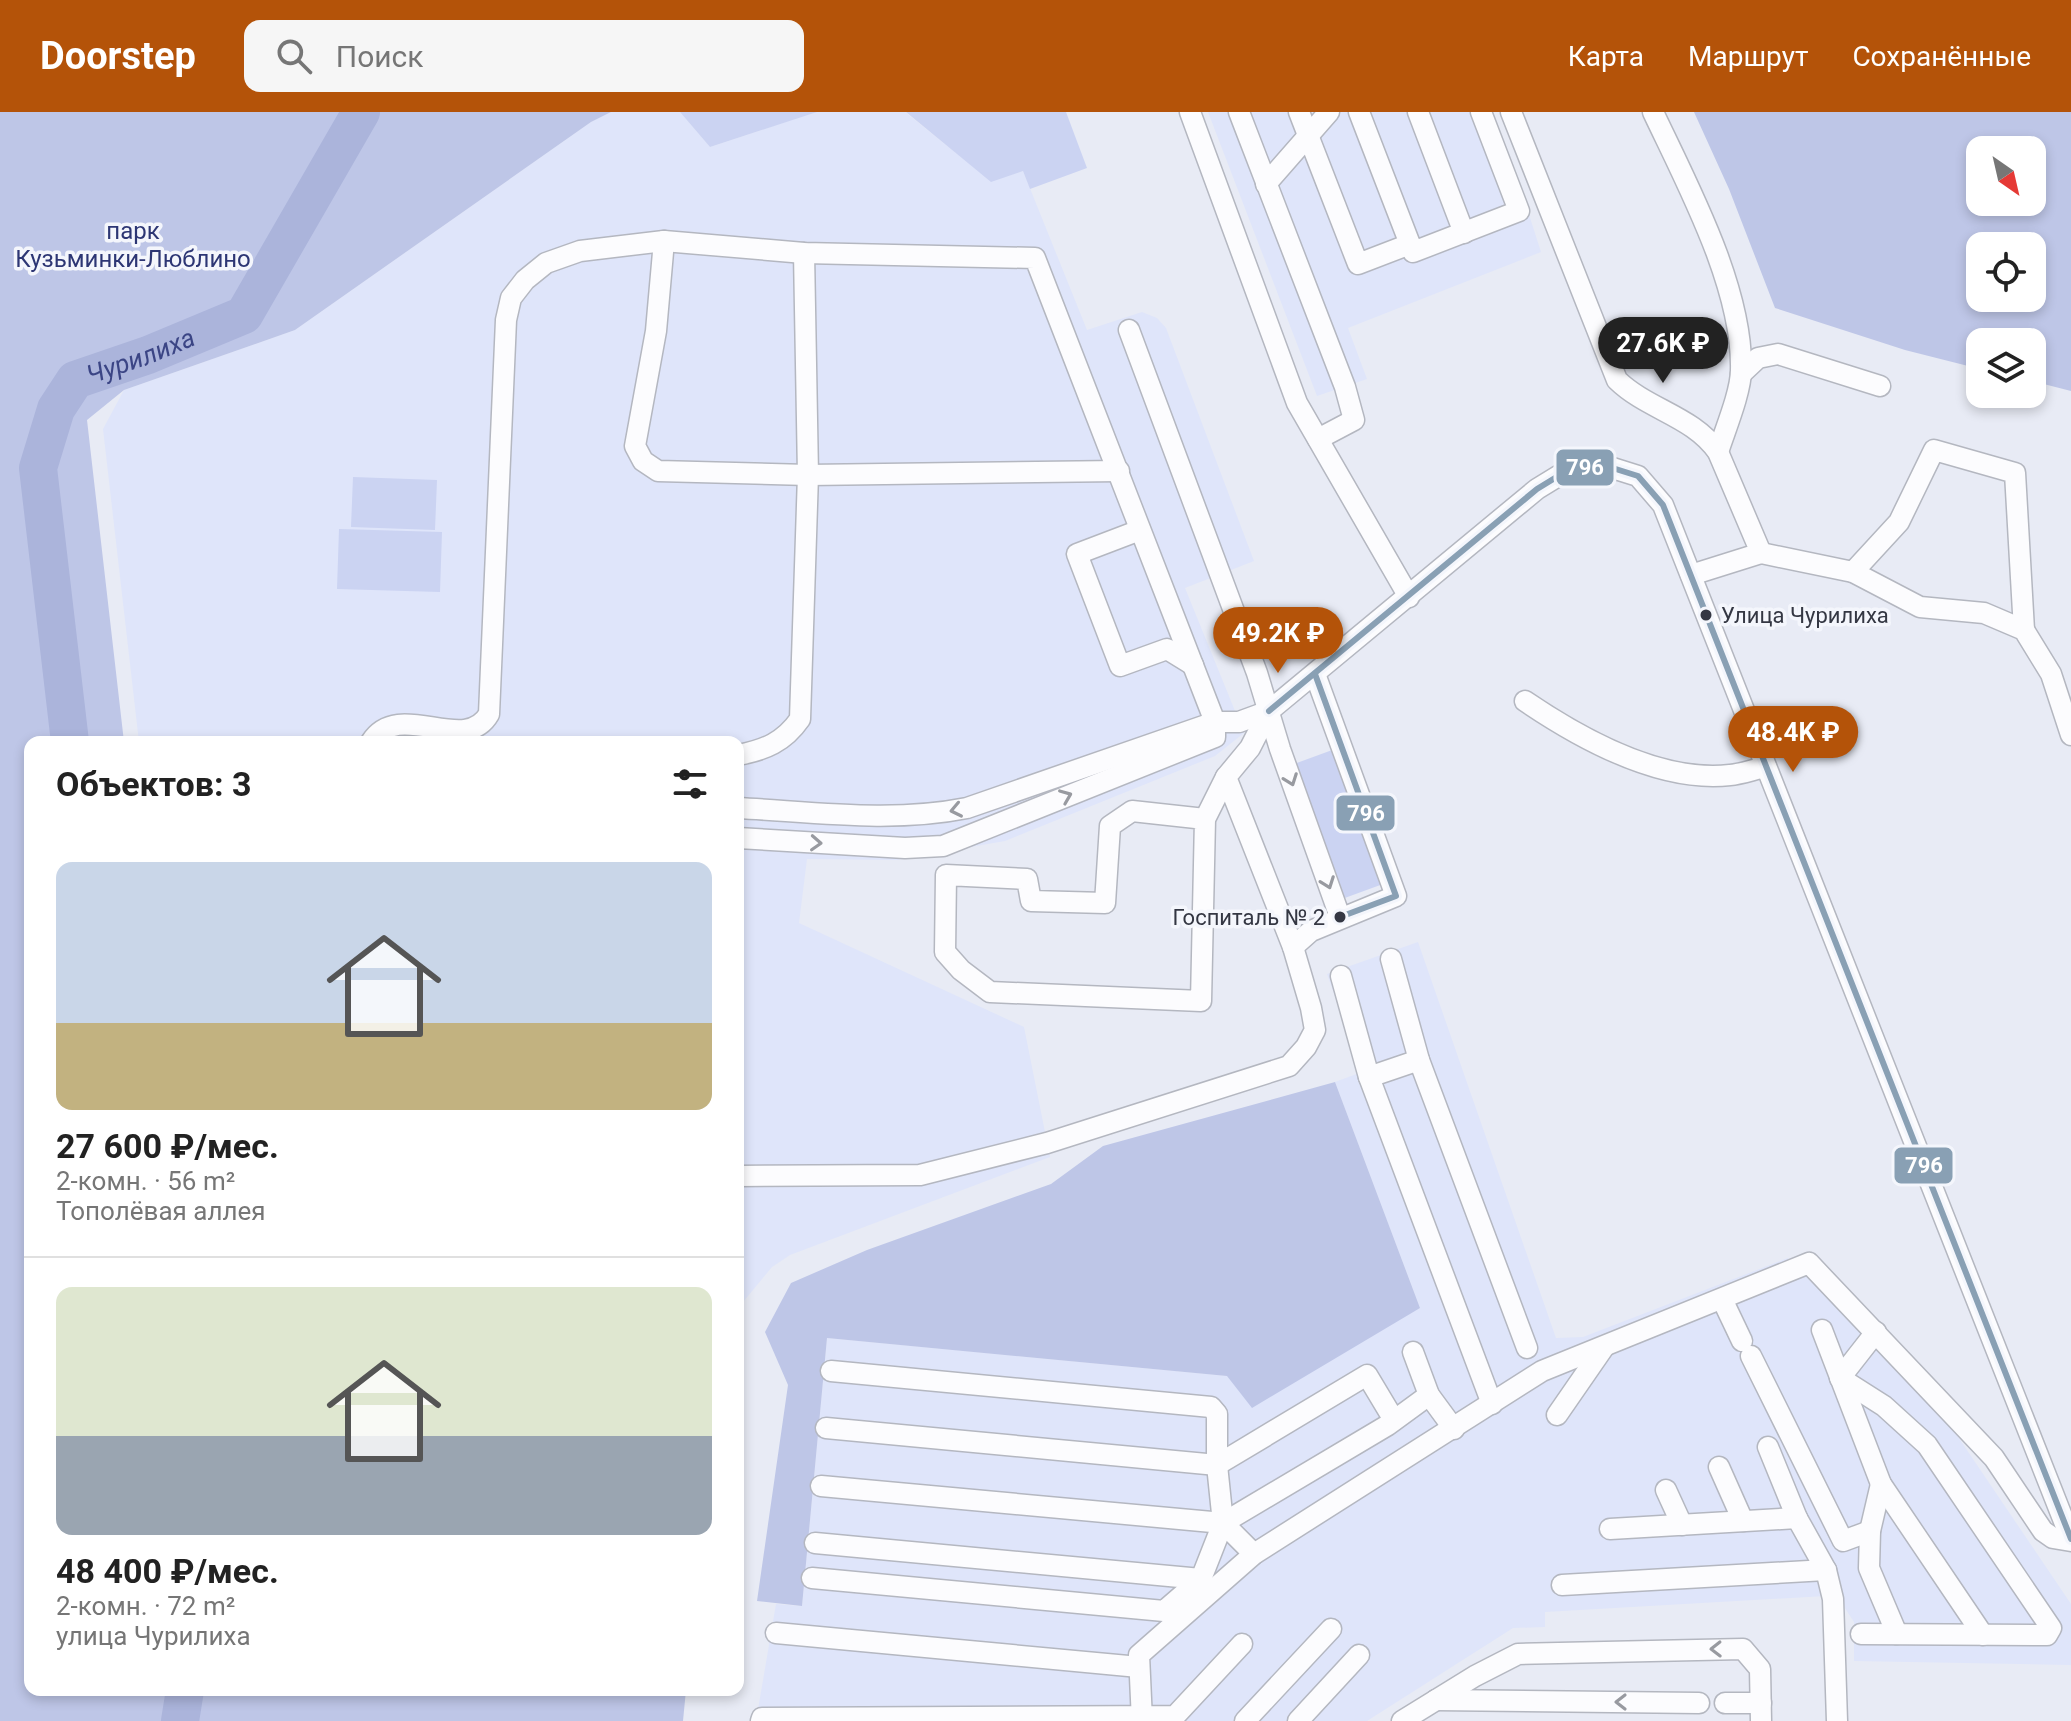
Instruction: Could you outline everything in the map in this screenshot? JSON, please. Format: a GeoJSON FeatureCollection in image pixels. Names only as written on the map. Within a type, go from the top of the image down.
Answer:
{"type":"FeatureCollection","features":[{"type":"Feature","properties":{"kind":"street"},"geometry":{"type":"LineString","coordinates":[[1190,112],[1297,403],[1409,597]]}},
{"type":"Feature","properties":{"kind":"street"},"geometry":{"type":"LineString","coordinates":[[1239,112],[1345,387],[1354,420],[1318,439]]}},
{"type":"Feature","properties":{"kind":"street"},"geometry":{"type":"LineString","coordinates":[[1299,112],[1358,264],[1410,244]]}},
{"type":"Feature","properties":{"kind":"street"},"geometry":{"type":"LineString","coordinates":[[1266,184],[1329,112]]}},
{"type":"Feature","properties":{"kind":"street"},"geometry":{"type":"LineString","coordinates":[[1359,112],[1413,252],[1519,211],[1481,112]]}},
{"type":"Feature","properties":{"kind":"street"},"geometry":{"type":"LineString","coordinates":[[1418,112],[1464,233]]}},
{"type":"Feature","properties":{"kind":"street"},"geometry":{"type":"LineString","coordinates":[[1511,112],[1617,380],[1628,390],[1698,430],[1718,452],[1761,553]]}},
{"type":"Feature","properties":{"kind":"street"},"geometry":{"type":"LineString","coordinates":[[1653,112],[1696,203],[1740,328],[1741,374],[1718,452]]}},
{"type":"Feature","properties":{"kind":"street"},"geometry":{"type":"LineString","coordinates":[[664,241],[656,331],[635,446],[643,461],[658,471],[808,475],[1119,471]]}},
{"type":"Feature","properties":{"kind":"street"},"geometry":{"type":"LineString","coordinates":[[376,736],[396,724],[468,730],[480,724],[489,714],[506,320],[511,298],[525,280],[546,263],[580,251],[664,241],[804,253],[1035,258],[1215,722],[1215,737],[943,846],[905,848],[744,838]]}},
{"type":"Feature","properties":{"kind":"street"},"geometry":{"type":"LineString","coordinates":[[744,753],[773,745],[791,733],[800,719],[808,475],[804,253]]}},
{"type":"Feature","properties":{"kind":"street"},"geometry":{"type":"LineString","coordinates":[[1129,330],[1252,659],[1280,749],[1340,917]]}},
{"type":"Feature","properties":{"kind":"street"},"geometry":{"type":"LineString","coordinates":[[1741,374],[1758,358],[1778,354],[1880,386]]}},
{"type":"Feature","properties":{"kind":"street"},"geometry":{"type":"LineString","coordinates":[[1853,572],[1899,522],[1934,450],[2015,473],[2024,630],[2051,674],[2071,735]]}},
{"type":"Feature","properties":{"kind":"street"},"geometry":{"type":"LineString","coordinates":[[744,808],[907,817],[937,814],[967,808],[1215,722],[1239,722],[1269,711],[1537,489],[1568,470],[1603,465],[1638,476],[1663,505],[2071,1540],[2053,1538],[2043,1531],[1994,1458],[1809,1263],[1542,1371],[1254,1554],[1139,1655],[1143,1719]]}},
{"type":"Feature","properties":{"kind":"street"},"geometry":{"type":"LineString","coordinates":[[1140,530],[1077,554],[1120,666],[1167,649],[1193,665]]}},
{"type":"Feature","properties":{"kind":"street"},"geometry":{"type":"LineString","coordinates":[[1691,575],[1761,553],[1853,572],[1920,607],[1984,613],[2024,630]]}},
{"type":"Feature","properties":{"kind":"street"},"geometry":{"type":"LineString","coordinates":[[1293,947],[1311,931],[1396,896],[1315,674]]}},
{"type":"Feature","properties":{"kind":"street"},"geometry":{"type":"LineString","coordinates":[[1525,701],[1588,740],[1669,770],[1730,775],[1766,767]]}},
{"type":"Feature","properties":{"kind":"street"},"geometry":{"type":"LineString","coordinates":[[1205,819],[1132,811],[1110,826],[1105,903],[1031,901],[1027,879],[946,875],[945,952],[961,970],[990,992],[1201,1001],[1205,819],[1226,777],[1250,748],[1269,711]]}},
{"type":"Feature","properties":{"kind":"street"},"geometry":{"type":"LineString","coordinates":[[744,1176],[920,1175],[1047,1143],[1289,1066],[1306,1047],[1315,1030],[1293,947],[1226,777]]}},
{"type":"Feature","properties":{"kind":"street"},"geometry":{"type":"LineString","coordinates":[[1391,959],[1419,1060],[1527,1348]]}},
{"type":"Feature","properties":{"kind":"street"},"geometry":{"type":"LineString","coordinates":[[1341,976],[1369,1077],[1492,1404]]}},
{"type":"Feature","properties":{"kind":"street"},"geometry":{"type":"LineString","coordinates":[[1369,1077],[1419,1060]]}},
{"type":"Feature","properties":{"kind":"street"},"geometry":{"type":"LineString","coordinates":[[1722,1299],[1843,1541],[1870,1531]]}},
{"type":"Feature","properties":{"kind":"street"},"geometry":{"type":"LineString","coordinates":[[1822,1330],[1881,1484],[1983,1635]]}},
{"type":"Feature","properties":{"kind":"street"},"geometry":{"type":"LineString","coordinates":[[1840,1378],[1876,1332]]}},
{"type":"Feature","properties":{"kind":"street"},"geometry":{"type":"LineString","coordinates":[[1557,1415],[1604,1347]]}},
{"type":"Feature","properties":{"kind":"street"},"geometry":{"type":"LineString","coordinates":[[1413,1352],[1429,1395],[1454,1429]]}},
{"type":"Feature","properties":{"kind":"street"},"geometry":{"type":"LineString","coordinates":[[812,1578],[1164,1611],[1201,1579],[1223,1523],[1217,1465],[1217,1414],[1211,1407],[831,1371]]}},
{"type":"Feature","properties":{"kind":"street"},"geometry":{"type":"LineString","coordinates":[[826,1428],[1217,1465],[1367,1375],[1394,1420]]}},
{"type":"Feature","properties":{"kind":"street"},"geometry":{"type":"LineString","coordinates":[[1840,1378],[1884,1406],[1927,1445],[2051,1628],[2047,1635],[1861,1634]]}},
{"type":"Feature","properties":{"kind":"street"},"geometry":{"type":"LineString","coordinates":[[821,1486],[1223,1523],[1394,1420],[1429,1395]]}},
{"type":"Feature","properties":{"kind":"street"},"geometry":{"type":"LineString","coordinates":[[1768,1447],[1797,1518],[1826,1570],[1833,1599],[1837,1721]]}},
{"type":"Feature","properties":{"kind":"street"},"geometry":{"type":"LineString","coordinates":[[1719,1467],[1743,1521]]}},
{"type":"Feature","properties":{"kind":"street"},"geometry":{"type":"LineString","coordinates":[[1881,1484],[1870,1531],[1869,1568],[1897,1634]]}},
{"type":"Feature","properties":{"kind":"street"},"geometry":{"type":"LineString","coordinates":[[1666,1490],[1682,1525]]}},
{"type":"Feature","properties":{"kind":"street"},"geometry":{"type":"LineString","coordinates":[[1610,1529],[1797,1518]]}},
{"type":"Feature","properties":{"kind":"street"},"geometry":{"type":"LineString","coordinates":[[1223,1523],[1254,1554]]}},
{"type":"Feature","properties":{"kind":"street"},"geometry":{"type":"LineString","coordinates":[[815,1543],[1201,1579]]}},
{"type":"Feature","properties":{"kind":"street"},"geometry":{"type":"LineString","coordinates":[[1562,1585],[1826,1570]]}},
{"type":"Feature","properties":{"kind":"street"},"geometry":{"type":"LineString","coordinates":[[1245,1721],[1331,1629]]}},
{"type":"Feature","properties":{"kind":"street"},"geometry":{"type":"LineString","coordinates":[[776,1633],[1139,1667]]}},
{"type":"Feature","properties":{"kind":"street"},"geometry":{"type":"LineString","coordinates":[[761,1721],[762,1718],[1143,1719],[1175,1716],[1242,1644]]}},
{"type":"Feature","properties":{"kind":"street"},"geometry":{"type":"LineString","coordinates":[[1402,1721],[1518,1654],[1743,1649],[1760,1669],[1763,1716],[1725,1703]]}},
{"type":"Feature","properties":{"kind":"street"},"geometry":{"type":"LineString","coordinates":[[1298,1721],[1359,1655]]}},
{"type":"Feature","properties":{"kind":"street"},"geometry":{"type":"LineString","coordinates":[[1435,1700],[1699,1703]]}},
{"type":"Feature","properties":{"kind":"shaded area"},"geometry":{"type":"Polygon","coordinates":[[[611,112],[680,112],[710,147],[816,112],[905,112],[991,181],[1023,171],[1087,330],[1142,312],[1157,318],[1166,328],[1254,561],[1185,588],[1244,733],[1215,756],[1005,841],[896,860],[807,859],[799,923],[1024,1027],[1050,1157],[790,1255],[772,1267],[744,1301],[744,736],[138,736],[103,429],[124,390],[295,330],[591,122],[611,112]]]}},
{"type":"Feature","properties":{"kind":"shaded area"},"geometry":{"type":"Polygon","coordinates":[[[680,112],[817,112],[710,147],[680,112]]]}},
{"type":"Feature","properties":{"kind":"shaded area"},"geometry":{"type":"Polygon","coordinates":[[[906,112],[1066,112],[1087,168],[1030,189],[1023,171],[991,182],[906,112]]]}},
{"type":"Feature","properties":{"kind":"shaded area"},"geometry":{"type":"Polygon","coordinates":[[[1208,112],[1489,112],[1523,196],[1541,252],[1348,328],[1367,379],[1317,396],[1208,112]]]}},
{"type":"Feature","properties":{"kind":"shaded area"},"geometry":{"type":"Polygon","coordinates":[[[353,477],[437,480],[435,530],[351,527],[353,477]]]}},
{"type":"Feature","properties":{"kind":"shaded area"},"geometry":{"type":"Polygon","coordinates":[[[339,529],[442,532],[440,592],[337,589],[339,529]]]}},
{"type":"Feature","properties":{"kind":"shaded area"},"geometry":{"type":"Polygon","coordinates":[[[1335,749],[1383,884],[1342,899],[1294,764],[1335,749]]]}},
{"type":"Feature","properties":{"kind":"shaded area"},"geometry":{"type":"Polygon","coordinates":[[[1418,942],[1556,1338],[1583,1337],[1788,1258],[1950,1425],[2071,1604],[2071,1665],[1854,1661],[1854,1622],[1841,1602],[1826,1596],[1545,1612],[1545,1627],[1513,1628],[1367,1721],[756,1721],[776,1604],[802,1606],[827,1338],[1228,1376],[1420,1308],[1335,1082],[1362,1072],[1327,974],[1418,942]]]}},
{"type":"Feature","properties":{"kind":"green space","name":"парк Кузьминки-Люблино"},"geometry":{"type":"Polygon","coordinates":[[[0,112],[611,112],[591,122],[295,330],[124,390],[87,420],[123,736],[24,736],[24,1696],[685,1696],[683,1721],[0,1721],[0,112]]]}},
{"type":"Feature","properties":{"kind":"green space"},"geometry":{"type":"Polygon","coordinates":[[[1694,112],[2071,112],[2071,391],[2046,385],[2046,328],[1966,328],[1966,365],[1905,350],[1775,308],[1729,189],[1694,112]]]}},
{"type":"Feature","properties":{"kind":"green space"},"geometry":{"type":"Polygon","coordinates":[[[1335,1082],[1420,1308],[1252,1408],[1227,1376],[827,1338],[802,1606],[757,1601],[788,1385],[765,1332],[791,1283],[867,1250],[1051,1184],[1103,1146],[1335,1082]]]}},
{"type":"Feature","properties":{"kind":"waterway","name":"Чурилиха"},"geometry":{"type":"LineString","coordinates":[[69,736],[38,468],[56,409],[75,380],[148,355],[244,315],[361,112]]}},
{"type":"Feature","properties":{"kind":"waterway","name":"Чурилиха"},"geometry":{"type":"LineString","coordinates":[[180,1721],[184,1696]]}},
{"type":"Feature","properties":{"kind":"transit line","name":"796"},"geometry":{"type":"LineString","coordinates":[[1269,711],[1537,489],[1568,470],[1603,465],[1638,476],[1663,505],[2071,1539]]}},
{"type":"Feature","properties":{"kind":"transit line","name":"796"},"geometry":{"type":"LineString","coordinates":[[1315,674],[1396,896],[1340,917]]}},
{"type":"Feature","properties":{"kind":"place","name":"Улица Чурилиха"},"geometry":{"type":"Point","coordinates":[1706,615]}},
{"type":"Feature","properties":{"kind":"place","name":"Госпиталь № 2"},"geometry":{"type":"Point","coordinates":[1340,917]}}]}
